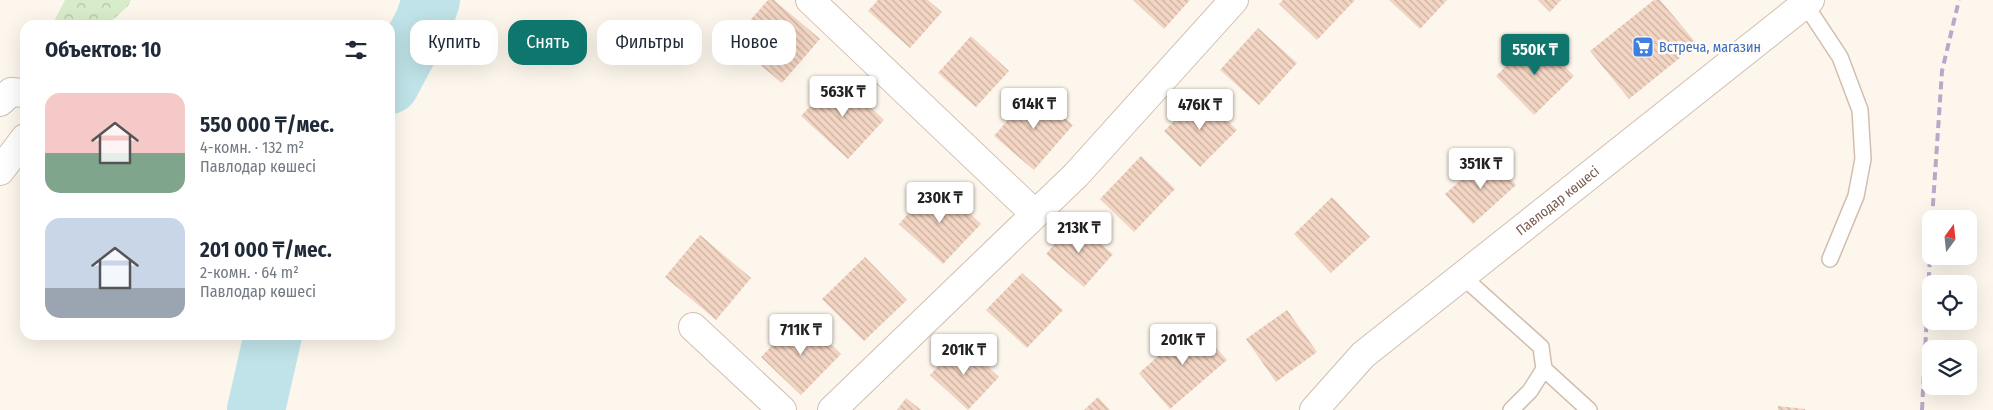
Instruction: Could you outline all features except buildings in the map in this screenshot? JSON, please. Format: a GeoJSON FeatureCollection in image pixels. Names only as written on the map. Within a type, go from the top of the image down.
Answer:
{"type":"FeatureCollection","features":[{"type":"Feature","properties":{"kind":"street"},"geometry":{"type":"LineString","coordinates":[[810,0],[1035,214]]}},
{"type":"Feature","properties":{"kind":"street"},"geometry":{"type":"LineString","coordinates":[[832,410],[1076,175],[1234,0]]}},
{"type":"Feature","properties":{"kind":"street","name":"Павлодар көшесі"},"geometry":{"type":"LineString","coordinates":[[1314,410],[1362,355],[1808,2]]}},
{"type":"Feature","properties":{"kind":"street"},"geometry":{"type":"LineString","coordinates":[[0,102],[11,92],[20,93]]}},
{"type":"Feature","properties":{"kind":"street"},"geometry":{"type":"LineString","coordinates":[[0,172],[20,145]]}},
{"type":"Feature","properties":{"kind":"street"},"geometry":{"type":"LineString","coordinates":[[693,327],[782,410]]}},
{"type":"Feature","properties":{"kind":"lane"},"geometry":{"type":"LineString","coordinates":[[1808,2],[1840,57],[1860,110],[1863,159],[1856,196],[1830,259]]}},
{"type":"Feature","properties":{"kind":"lane"},"geometry":{"type":"LineString","coordinates":[[1462,276],[1541,347],[1544,369],[1589,410]]}},
{"type":"Feature","properties":{"kind":"lane"},"geometry":{"type":"LineString","coordinates":[[1512,410],[1530,391],[1544,369]]}},
{"type":"Feature","properties":{"kind":"green space"},"geometry":{"type":"Polygon","coordinates":[[[65,0],[131,0],[128,6],[113,20],[55,20],[65,0]]]}},
{"type":"Feature","properties":{"kind":"waterway"},"geometry":{"type":"LineString","coordinates":[[395,76],[424,21],[431,0]]}},
{"type":"Feature","properties":{"kind":"waterway"},"geometry":{"type":"LineString","coordinates":[[256,410],[272,340]]}},
{"type":"Feature","properties":{"kind":"railway"},"geometry":{"type":"LineString","coordinates":[[1933,210],[1942,71],[1959,0]]}},
{"type":"Feature","properties":{"kind":"railway"},"geometry":{"type":"LineString","coordinates":[[1922,410],[1930,265]]}},
{"type":"Feature","properties":{"kind":"place","name":"Встреча, магазин"},"geometry":{"type":"Point","coordinates":[1643,47]}}]}
